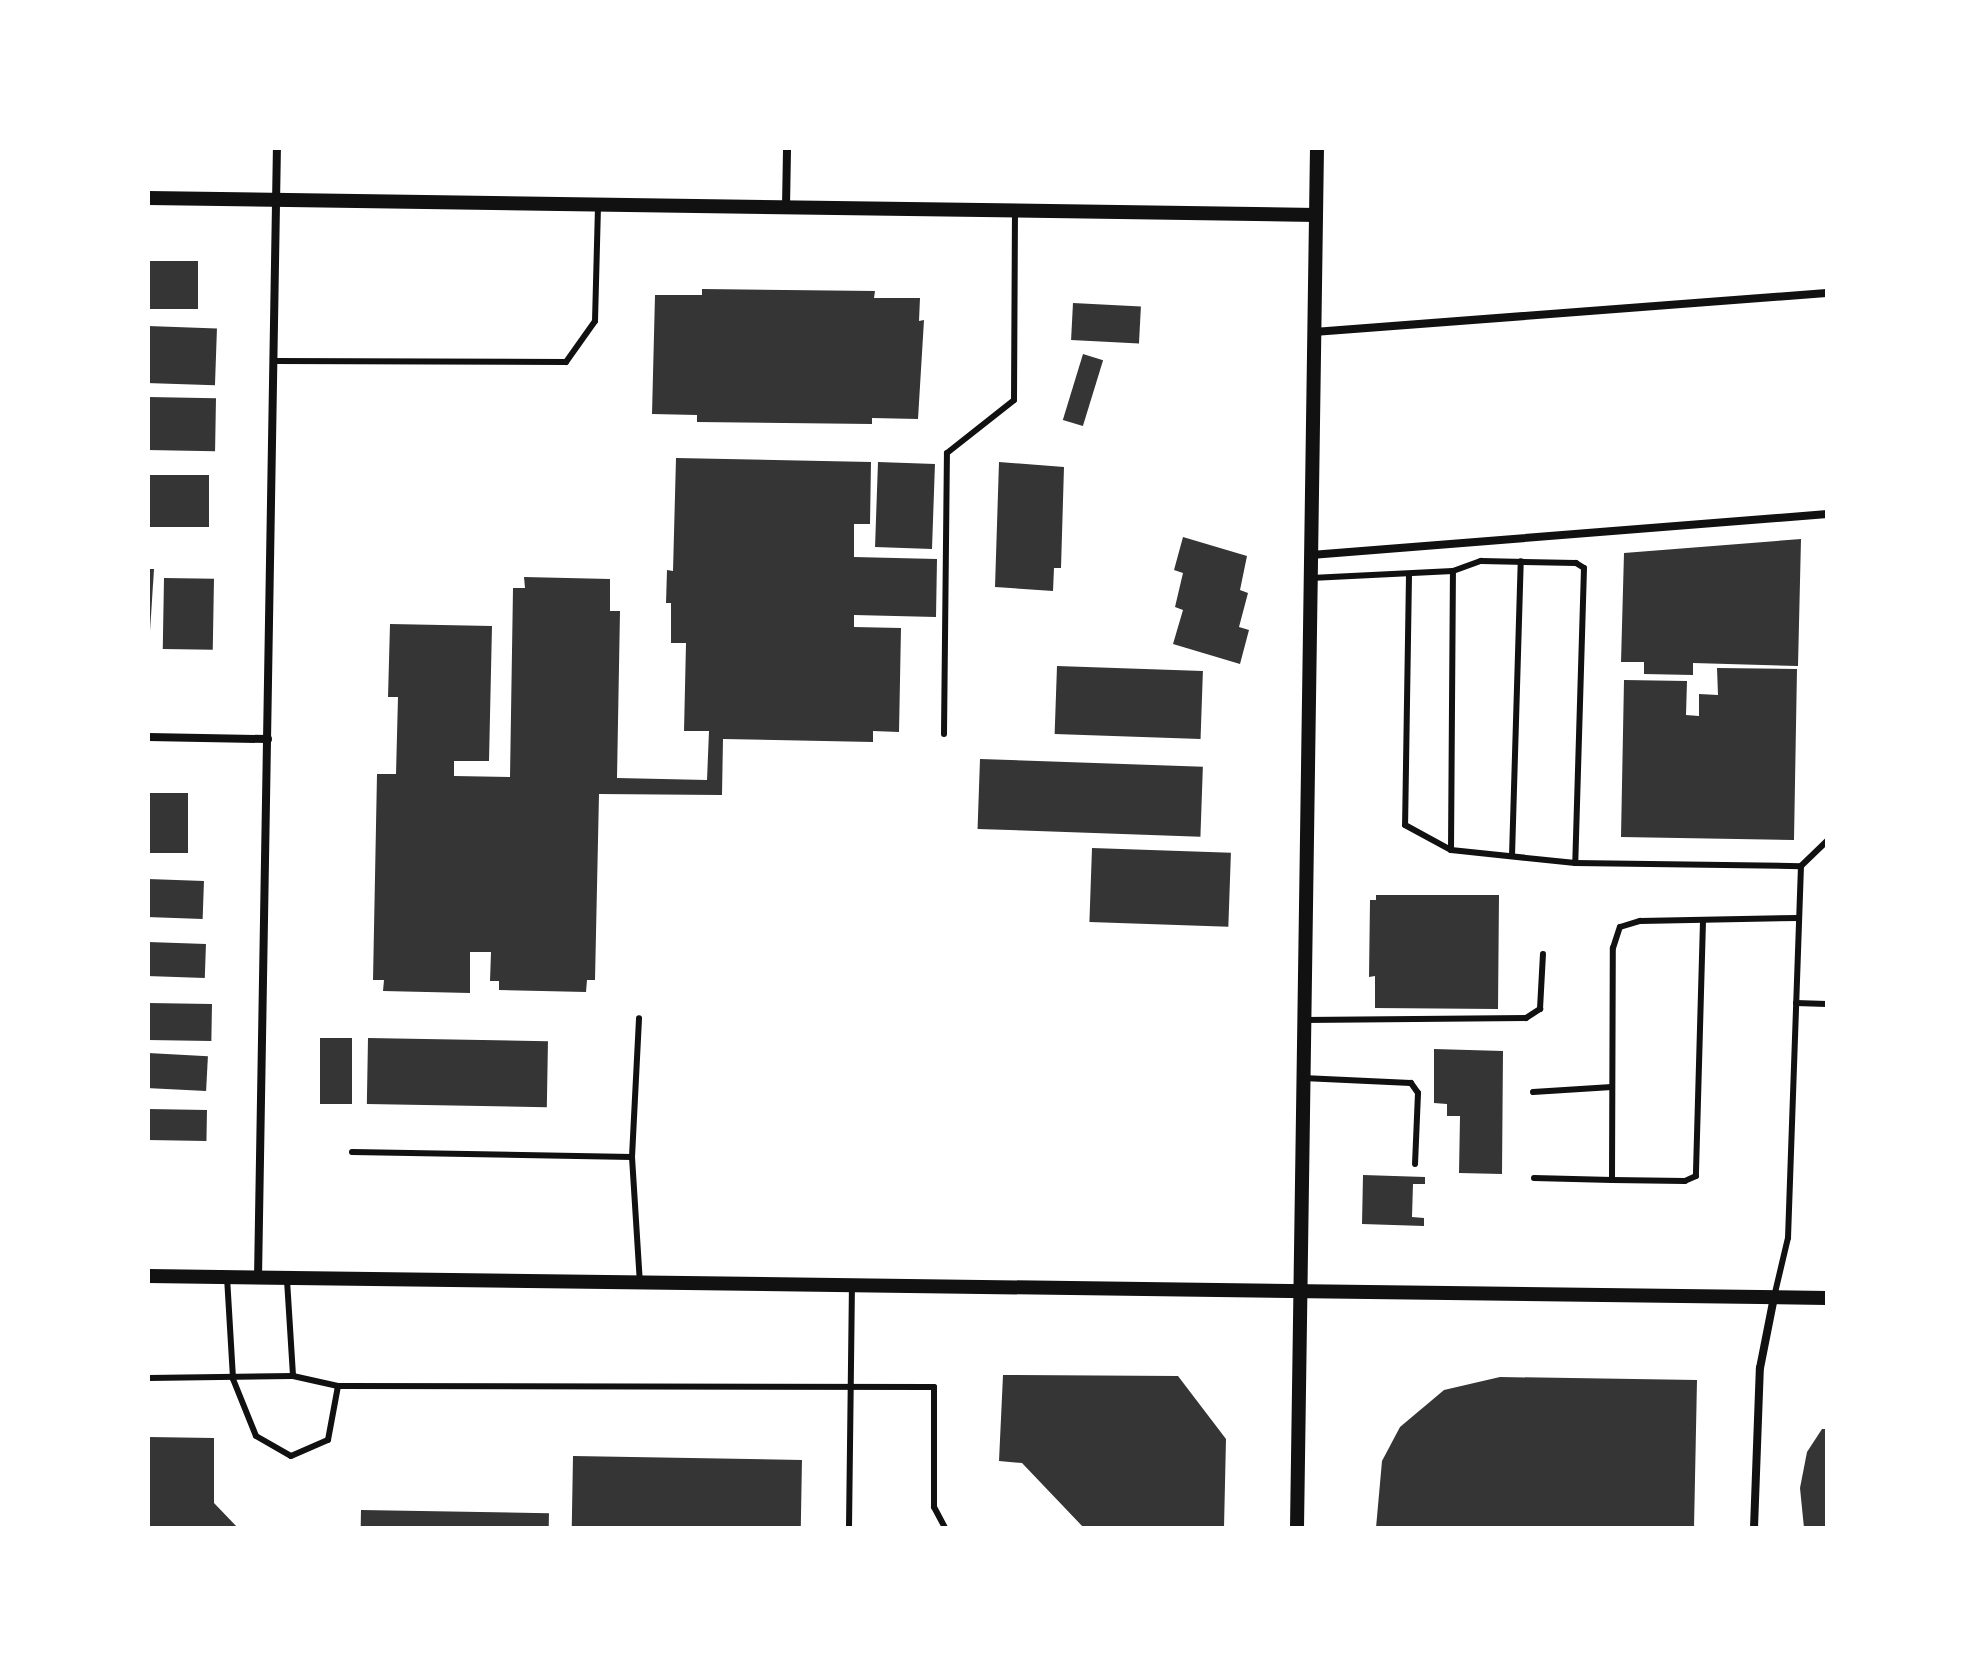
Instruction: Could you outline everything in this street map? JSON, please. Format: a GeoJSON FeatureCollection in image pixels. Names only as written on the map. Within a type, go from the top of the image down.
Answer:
{"type":"FeatureCollection","features":[{"type":"Feature","properties":{"kind":"street"},"geometry":{"type":"LineString","coordinates":[[258,1278],[277,148]]}},
{"type":"Feature","properties":{"kind":"street"},"geometry":{"type":"LineString","coordinates":[[786,207],[787,148]]}},
{"type":"Feature","properties":{"kind":"street"},"geometry":{"type":"LineString","coordinates":[[1297,1528],[1317,148]]}},
{"type":"Feature","properties":{"kind":"street"},"geometry":{"type":"LineString","coordinates":[[148,198],[1316,215]]}},
{"type":"Feature","properties":{"kind":"street"},"geometry":{"type":"LineString","coordinates":[[1314,332],[1827,293]]}},
{"type":"Feature","properties":{"kind":"street"},"geometry":{"type":"LineString","coordinates":[[1310,555],[1827,514]]}},
{"type":"Feature","properties":{"kind":"street"},"geometry":{"type":"LineString","coordinates":[[148,737],[268,739]]}},
{"type":"Feature","properties":{"kind":"street"},"geometry":{"type":"LineString","coordinates":[[148,1276],[1827,1298]]}},
{"type":"Feature","properties":{"kind":"street"},"geometry":{"type":"LineString","coordinates":[[1754,1528],[1760,1368],[1774,1297]]}},
{"type":"Feature","properties":{"kind":"lane"},"geometry":{"type":"LineString","coordinates":[[274,361],[566,362],[595,321],[598,204]]}},
{"type":"Feature","properties":{"kind":"lane"},"geometry":{"type":"LineString","coordinates":[[944,734],[947,453],[1014,400],[1015,210]]}},
{"type":"Feature","properties":{"kind":"lane"},"geometry":{"type":"LineString","coordinates":[[1310,578],[1453,571],[1481,561],[1576,563],[1584,568],[1575,863]]}},
{"type":"Feature","properties":{"kind":"lane"},"geometry":{"type":"LineString","coordinates":[[1512,856],[1521,561]]}},
{"type":"Feature","properties":{"kind":"lane"},"geometry":{"type":"LineString","coordinates":[[1451,850],[1453,571]]}},
{"type":"Feature","properties":{"kind":"lane"},"geometry":{"type":"LineString","coordinates":[[1409,575],[1405,825],[1451,850],[1575,863],[1801,866]]}},
{"type":"Feature","properties":{"kind":"lane"},"geometry":{"type":"LineString","coordinates":[[1774,1297],[1788,1238],[1801,866],[1827,841]]}},
{"type":"Feature","properties":{"kind":"lane"},"geometry":{"type":"LineString","coordinates":[[1612,1180],[1613,948],[1620,927],[1640,921],[1799,918]]}},
{"type":"Feature","properties":{"kind":"lane"},"geometry":{"type":"LineString","coordinates":[[1534,1178],[1685,1181],[1696,1176],[1703,921]]}},
{"type":"Feature","properties":{"kind":"lane"},"geometry":{"type":"LineString","coordinates":[[1304,1020],[1526,1018],[1540,1009],[1543,954]]}},
{"type":"Feature","properties":{"kind":"lane"},"geometry":{"type":"LineString","coordinates":[[1796,1003],[1827,1004]]}},
{"type":"Feature","properties":{"kind":"lane"},"geometry":{"type":"LineString","coordinates":[[639,1018],[632,1157],[640,1283]]}},
{"type":"Feature","properties":{"kind":"lane"},"geometry":{"type":"LineString","coordinates":[[1303,1078],[1411,1083],[1418,1093],[1415,1164]]}},
{"type":"Feature","properties":{"kind":"lane"},"geometry":{"type":"LineString","coordinates":[[1533,1092],[1612,1087]]}},
{"type":"Feature","properties":{"kind":"lane"},"geometry":{"type":"LineString","coordinates":[[352,1152],[632,1157]]}},
{"type":"Feature","properties":{"kind":"lane"},"geometry":{"type":"LineString","coordinates":[[227,1277],[233,1379],[256,1436],[291,1456],[328,1440],[338,1386]]}},
{"type":"Feature","properties":{"kind":"lane"},"geometry":{"type":"LineString","coordinates":[[287,1278],[293,1376]]}},
{"type":"Feature","properties":{"kind":"lane"},"geometry":{"type":"LineString","coordinates":[[849,1528],[852,1285]]}},
{"type":"Feature","properties":{"kind":"lane"},"geometry":{"type":"LineString","coordinates":[[148,1378],[293,1376],[338,1386],[934,1387],[934,1507],[945,1528]]}},
{"type":"Feature","properties":{"kind":"building"},"geometry":{"type":"Polygon","coordinates":[[[149,261],[198,261],[198,309],[149,309],[149,261]]]}},
{"type":"Feature","properties":{"kind":"building"},"geometry":{"type":"Polygon","coordinates":[[[702,289],[875,291],[874,298],[920,298],[919,321],[924,320],[918,419],[872,418],[872,424],[697,422],[697,415],[652,414],[655,295],[702,295],[702,289]]]}},
{"type":"Feature","properties":{"kind":"building"},"geometry":{"type":"Polygon","coordinates":[[[1073,303],[1141,307],[1139,344],[1071,340],[1073,303]]]}},
{"type":"Feature","properties":{"kind":"building"},"geometry":{"type":"Polygon","coordinates":[[[148,326],[217,328],[215,385],[148,383],[148,326]]]}},
{"type":"Feature","properties":{"kind":"building"},"geometry":{"type":"Polygon","coordinates":[[[1083,354],[1103,360],[1083,426],[1063,420],[1083,354]]]}},
{"type":"Feature","properties":{"kind":"building"},"geometry":{"type":"Polygon","coordinates":[[[148,397],[216,398],[215,451],[148,450],[148,397]]]}},
{"type":"Feature","properties":{"kind":"building"},"geometry":{"type":"Polygon","coordinates":[[[676,458],[871,462],[870,524],[854,524],[854,557],[937,559],[936,617],[854,615],[854,627],[901,628],[899,732],[873,731],[873,742],[723,739],[722,795],[599,794],[595,980],[587,980],[586,992],[499,990],[499,981],[490,981],[491,952],[470,952],[470,993],[383,991],[384,980],[373,980],[377,774],[396,774],[398,697],[388,697],[390,624],[492,626],[489,761],[454,761],[454,776],[510,777],[513,588],[525,588],[524,577],[610,579],[610,611],[620,611],[617,778],[707,780],[709,731],[684,731],[686,643],[671,643],[671,603],[666,603],[667,570],[673,571],[676,458]]]}},
{"type":"Feature","properties":{"kind":"building"},"geometry":{"type":"Polygon","coordinates":[[[878,462],[935,464],[932,549],[875,547],[878,462]]]}},
{"type":"Feature","properties":{"kind":"building"},"geometry":{"type":"Polygon","coordinates":[[[999,462],[1064,467],[1061,568],[1054,568],[1053,591],[995,587],[999,462]]]}},
{"type":"Feature","properties":{"kind":"building"},"geometry":{"type":"Polygon","coordinates":[[[148,475],[209,475],[209,527],[148,527],[148,475]]]}},
{"type":"Feature","properties":{"kind":"building"},"geometry":{"type":"Polygon","coordinates":[[[1183,537],[1247,556],[1240,590],[1248,593],[1239,627],[1249,630],[1240,664],[1173,644],[1183,610],[1175,607],[1183,573],[1174,570],[1183,537]]]}},
{"type":"Feature","properties":{"kind":"building"},"geometry":{"type":"Polygon","coordinates":[[[1801,539],[1798,666],[1693,663],[1693,675],[1644,674],[1644,662],[1621,662],[1624,553],[1801,539]]]}},
{"type":"Feature","properties":{"kind":"building"},"geometry":{"type":"Polygon","coordinates":[[[148,569],[154,569],[150,631],[148,631],[148,569]]]}},
{"type":"Feature","properties":{"kind":"building"},"geometry":{"type":"Polygon","coordinates":[[[164,578],[214,579],[213,650],[163,649],[164,578]]]}},
{"type":"Feature","properties":{"kind":"building"},"geometry":{"type":"Polygon","coordinates":[[[1057,666],[1203,671],[1201,739],[1055,734],[1057,666]]]}},
{"type":"Feature","properties":{"kind":"building"},"geometry":{"type":"Polygon","coordinates":[[[1717,668],[1797,669],[1794,840],[1621,837],[1624,680],[1687,681],[1686,715],[1699,716],[1699,694],[1718,695],[1717,668]]]}},
{"type":"Feature","properties":{"kind":"building"},"geometry":{"type":"Polygon","coordinates":[[[980,759],[1203,767],[1200,837],[978,829],[980,759]]]}},
{"type":"Feature","properties":{"kind":"building"},"geometry":{"type":"Polygon","coordinates":[[[148,793],[188,793],[188,853],[148,853],[148,793]]]}},
{"type":"Feature","properties":{"kind":"building"},"geometry":{"type":"Polygon","coordinates":[[[1092,848],[1231,853],[1228,927],[1089,922],[1092,848]]]}},
{"type":"Feature","properties":{"kind":"building"},"geometry":{"type":"Polygon","coordinates":[[[148,879],[204,881],[203,919],[148,917],[148,879]]]}},
{"type":"Feature","properties":{"kind":"building"},"geometry":{"type":"Polygon","coordinates":[[[1376,895],[1499,895],[1498,1009],[1375,1008],[1375,976],[1369,977],[1370,900],[1376,900],[1376,895]]]}},
{"type":"Feature","properties":{"kind":"building"},"geometry":{"type":"Polygon","coordinates":[[[148,942],[206,944],[205,978],[148,976],[148,942]]]}},
{"type":"Feature","properties":{"kind":"building"},"geometry":{"type":"Polygon","coordinates":[[[148,1003],[212,1004],[211,1041],[148,1040],[148,1003]]]}},
{"type":"Feature","properties":{"kind":"building"},"geometry":{"type":"Polygon","coordinates":[[[320,1038],[352,1038],[352,1104],[320,1104],[320,1038]]]}},
{"type":"Feature","properties":{"kind":"building"},"geometry":{"type":"Polygon","coordinates":[[[368,1038],[548,1041],[547,1107],[367,1104],[368,1038]]]}},
{"type":"Feature","properties":{"kind":"building"},"geometry":{"type":"Polygon","coordinates":[[[1434,1049],[1503,1051],[1502,1174],[1459,1173],[1460,1116],[1447,1116],[1447,1104],[1434,1103],[1434,1049]]]}},
{"type":"Feature","properties":{"kind":"building"},"geometry":{"type":"Polygon","coordinates":[[[148,1053],[208,1056],[206,1091],[148,1088],[148,1053]]]}},
{"type":"Feature","properties":{"kind":"building"},"geometry":{"type":"Polygon","coordinates":[[[148,1109],[207,1110],[206,1141],[148,1140],[148,1109]]]}},
{"type":"Feature","properties":{"kind":"building"},"geometry":{"type":"Polygon","coordinates":[[[1363,1175],[1425,1177],[1425,1184],[1413,1184],[1412,1217],[1424,1218],[1424,1226],[1362,1224],[1363,1175]]]}},
{"type":"Feature","properties":{"kind":"building"},"geometry":{"type":"Polygon","coordinates":[[[1003,1375],[1178,1376],[1226,1439],[1224,1528],[1084,1528],[1022,1463],[999,1461],[1003,1375]]]}},
{"type":"Feature","properties":{"kind":"building"},"geometry":{"type":"Polygon","coordinates":[[[1500,1377],[1697,1380],[1694,1528],[1376,1528],[1382,1461],[1400,1427],[1444,1390],[1500,1377]]]}},
{"type":"Feature","properties":{"kind":"building"},"geometry":{"type":"Polygon","coordinates":[[[1822,1429],[1827,1429],[1827,1528],[1804,1528],[1800,1488],[1807,1452],[1822,1429]]]}},
{"type":"Feature","properties":{"kind":"building"},"geometry":{"type":"Polygon","coordinates":[[[148,1437],[214,1438],[214,1503],[238,1528],[148,1528],[148,1437]]]}},
{"type":"Feature","properties":{"kind":"building"},"geometry":{"type":"Polygon","coordinates":[[[573,1456],[802,1460],[801,1528],[572,1528],[573,1456]]]}},
{"type":"Feature","properties":{"kind":"building"},"geometry":{"type":"Polygon","coordinates":[[[361,1510],[549,1513],[549,1528],[361,1528],[361,1510]]]}}]}
